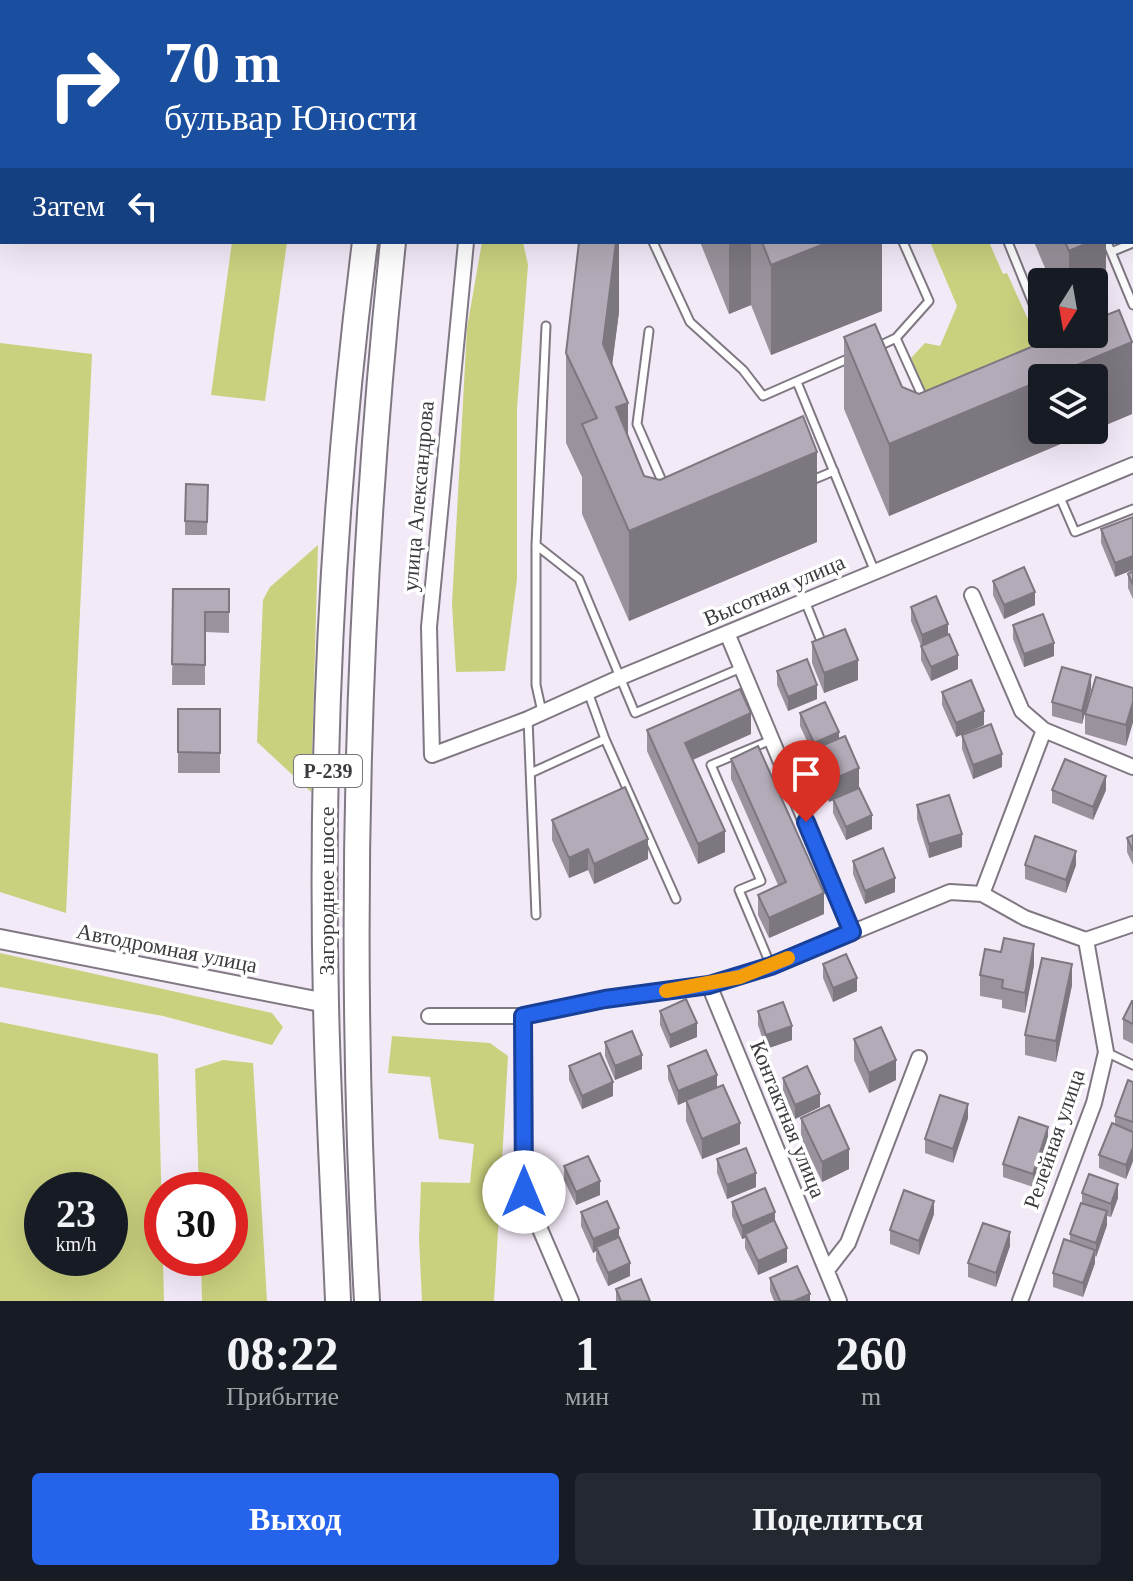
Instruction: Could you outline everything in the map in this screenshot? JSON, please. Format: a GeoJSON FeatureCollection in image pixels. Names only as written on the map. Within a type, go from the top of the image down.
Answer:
{"type":"FeatureCollection","features":[{"type":"Feature","properties":{"kind":"highway","name":"Загородное шоссе"},"geometry":{"type":"LineString","coordinates":[[338,1301],[326,1003],[330,672],[342,447],[365,244]]}},
{"type":"Feature","properties":{"kind":"highway","name":"Загородное шоссе"},"geometry":{"type":"LineString","coordinates":[[367,1301],[358,1006],[357,803],[369,514],[393,244]]}},
{"type":"Feature","properties":{"kind":"street","name":"улица Александрова"},"geometry":{"type":"LineString","coordinates":[[432,755],[429,627],[466,244]]}},
{"type":"Feature","properties":{"kind":"street","name":"Высотная улица"},"geometry":{"type":"LineString","coordinates":[[432,755],[535,715],[1133,465]]}},
{"type":"Feature","properties":{"kind":"street"},"geometry":{"type":"LineString","coordinates":[[972,595],[1022,711],[1044,730],[1133,767]]}},
{"type":"Feature","properties":{"kind":"street"},"geometry":{"type":"LineString","coordinates":[[727,633],[852,932]]}},
{"type":"Feature","properties":{"kind":"street"},"geometry":{"type":"LineString","coordinates":[[982,894],[1044,730]]}},
{"type":"Feature","properties":{"kind":"street"},"geometry":{"type":"LineString","coordinates":[[429,1016],[523,1016],[605,999],[709,985],[771,966],[950,892],[982,894],[1025,918],[1086,940],[1133,924]]}},
{"type":"Feature","properties":{"kind":"street","name":"Автодромная улица"},"geometry":{"type":"LineString","coordinates":[[0,939],[326,1003]]}},
{"type":"Feature","properties":{"kind":"street","name":"Релейная улица"},"geometry":{"type":"LineString","coordinates":[[1020,1301],[1094,1103],[1106,1052],[1086,940]]}},
{"type":"Feature","properties":{"kind":"street","name":"Контактная улица"},"geometry":{"type":"LineString","coordinates":[[709,985],[839,1301]]}},
{"type":"Feature","properties":{"kind":"street"},"geometry":{"type":"LineString","coordinates":[[523,1016],[524,1192],[571,1301]]}},
{"type":"Feature","properties":{"kind":"street"},"geometry":{"type":"LineString","coordinates":[[827,1270],[848,1243],[919,1058]]}},
{"type":"Feature","properties":{"kind":"lane"},"geometry":{"type":"LineString","coordinates":[[654,244],[690,322],[743,370],[763,396],[896,338],[929,301],[904,244]]}},
{"type":"Feature","properties":{"kind":"lane"},"geometry":{"type":"LineString","coordinates":[[1009,244],[1028,291]]}},
{"type":"Feature","properties":{"kind":"lane"},"geometry":{"type":"LineString","coordinates":[[1108,244],[1133,305]]}},
{"type":"Feature","properties":{"kind":"lane"},"geometry":{"type":"LineString","coordinates":[[1111,252],[1131,244]]}},
{"type":"Feature","properties":{"kind":"lane"},"geometry":{"type":"LineString","coordinates":[[536,915],[533,772],[536,545],[546,326]]}},
{"type":"Feature","properties":{"kind":"lane"},"geometry":{"type":"LineString","coordinates":[[649,331],[637,424],[667,493]]}},
{"type":"Feature","properties":{"kind":"lane"},"geometry":{"type":"LineString","coordinates":[[896,338],[930,414]]}},
{"type":"Feature","properties":{"kind":"lane"},"geometry":{"type":"LineString","coordinates":[[797,382],[875,572]]}},
{"type":"Feature","properties":{"kind":"lane"},"geometry":{"type":"LineString","coordinates":[[797,421],[811,415]]}},
{"type":"Feature","properties":{"kind":"lane"},"geometry":{"type":"LineString","coordinates":[[807,482],[834,471]]}},
{"type":"Feature","properties":{"kind":"lane"},"geometry":{"type":"LineString","coordinates":[[1059,495],[1075,532],[1133,509]]}},
{"type":"Feature","properties":{"kind":"lane"},"geometry":{"type":"LineString","coordinates":[[536,545],[579,579],[635,713],[741,668]]}},
{"type":"Feature","properties":{"kind":"lane"},"geometry":{"type":"LineString","coordinates":[[805,601],[821,641]]}},
{"type":"Feature","properties":{"kind":"lane"},"geometry":{"type":"LineString","coordinates":[[588,692],[605,739],[676,899]]}},
{"type":"Feature","properties":{"kind":"lane"},"geometry":{"type":"LineString","coordinates":[[533,772],[605,739]]}},
{"type":"Feature","properties":{"kind":"lane"},"geometry":{"type":"LineString","coordinates":[[771,740],[711,765],[761,881],[739,890],[771,966]]}},
{"type":"Feature","properties":{"kind":"lane"},"geometry":{"type":"LineString","coordinates":[[1106,1052],[1133,1065]]}},
{"type":"Feature","properties":{"kind":"green space"},"geometry":{"type":"Polygon","coordinates":[[[232,244],[287,244],[265,401],[211,395],[232,244]]]}},
{"type":"Feature","properties":{"kind":"green space"},"geometry":{"type":"Polygon","coordinates":[[[482,244],[523,244],[528,265],[517,409],[517,579],[505,671],[456,672],[452,604],[467,328],[482,244]]]}},
{"type":"Feature","properties":{"kind":"green space"},"geometry":{"type":"Polygon","coordinates":[[[931,244],[990,244],[1028,320],[1028,348],[1041,348],[1044,355],[931,406],[911,358],[925,343],[940,346],[957,306],[931,244]]]}},
{"type":"Feature","properties":{"kind":"green space"},"geometry":{"type":"Polygon","coordinates":[[[0,343],[92,354],[66,913],[0,892],[0,343]]]}},
{"type":"Feature","properties":{"kind":"green space"},"geometry":{"type":"Polygon","coordinates":[[[318,545],[311,792],[257,742],[263,600],[270,587],[318,545]]]}},
{"type":"Feature","properties":{"kind":"green space"},"geometry":{"type":"Polygon","coordinates":[[[0,953],[272,1013],[283,1027],[272,1045],[163,1016],[0,987],[0,953]]]}},
{"type":"Feature","properties":{"kind":"green space"},"geometry":{"type":"Polygon","coordinates":[[[0,1022],[158,1054],[161,1172],[144,1172],[144,1276],[163,1276],[164,1301],[0,1301],[0,1022]]]}},
{"type":"Feature","properties":{"kind":"green space"},"geometry":{"type":"Polygon","coordinates":[[[392,1036],[490,1043],[508,1056],[494,1301],[422,1301],[419,1239],[421,1182],[470,1183],[474,1144],[439,1139],[430,1077],[388,1073],[392,1036]]]}},
{"type":"Feature","properties":{"kind":"green space"},"geometry":{"type":"Polygon","coordinates":[[[223,1060],[253,1063],[267,1301],[202,1301],[201,1276],[248,1276],[248,1172],[198,1172],[195,1069],[223,1060]]]}},
{"type":"Feature","properties":{"kind":"building"},"geometry":{"type":"Polygon","coordinates":[[[579,244],[616,244],[603,344],[628,403],[616,407],[644,476],[660,480],[803,416],[817,452],[629,531],[582,424],[597,418],[566,353],[579,244]]]}},
{"type":"Feature","properties":{"kind":"building"},"geometry":{"type":"Polygon","coordinates":[[[763,244],[824,244],[771,265],[763,244]]]}},
{"type":"Feature","properties":{"kind":"building"},"geometry":{"type":"Polygon","coordinates":[[[1066,244],[1085,244],[1069,251],[1066,244]]]}},
{"type":"Feature","properties":{"kind":"building"},"geometry":{"type":"Polygon","coordinates":[[[1119,310],[1132,342],[1079,364],[1028,364],[1028,386],[889,444],[844,337],[875,324],[902,387],[919,394],[1029,348],[1108,348],[1108,314],[1119,310]]]}},
{"type":"Feature","properties":{"kind":"building"},"geometry":{"type":"Polygon","coordinates":[[[186,484],[208,485],[207,522],[185,521],[186,484]]]}},
{"type":"Feature","properties":{"kind":"building"},"geometry":{"type":"Polygon","coordinates":[[[1133,517],[1133,556],[1115,563],[1101,529],[1133,517]]]}},
{"type":"Feature","properties":{"kind":"building"},"geometry":{"type":"Polygon","coordinates":[[[1024,567],[1035,592],[1004,605],[993,581],[1024,567]]]}},
{"type":"Feature","properties":{"kind":"building"},"geometry":{"type":"Polygon","coordinates":[[[173,589],[229,589],[229,612],[205,612],[205,665],[172,664],[173,589]]]}},
{"type":"Feature","properties":{"kind":"building"},"geometry":{"type":"Polygon","coordinates":[[[936,596],[948,624],[922,635],[911,607],[936,596]]]}},
{"type":"Feature","properties":{"kind":"building"},"geometry":{"type":"Polygon","coordinates":[[[1043,614],[1054,643],[1024,654],[1013,625],[1043,614]]]}},
{"type":"Feature","properties":{"kind":"building"},"geometry":{"type":"Polygon","coordinates":[[[845,629],[858,660],[824,673],[812,642],[845,629]]]}},
{"type":"Feature","properties":{"kind":"building"},"geometry":{"type":"Polygon","coordinates":[[[949,634],[958,655],[931,667],[921,646],[949,634]]]}},
{"type":"Feature","properties":{"kind":"building"},"geometry":{"type":"Polygon","coordinates":[[[807,659],[817,685],[788,697],[777,671],[807,659]]]}},
{"type":"Feature","properties":{"kind":"building"},"geometry":{"type":"Polygon","coordinates":[[[1062,667],[1091,675],[1082,711],[1052,702],[1062,667]]]}},
{"type":"Feature","properties":{"kind":"building"},"geometry":{"type":"Polygon","coordinates":[[[1096,677],[1133,688],[1133,702],[1126,725],[1085,714],[1096,677]]]}},
{"type":"Feature","properties":{"kind":"building"},"geometry":{"type":"Polygon","coordinates":[[[971,680],[984,711],[956,723],[942,692],[971,680]]]}},
{"type":"Feature","properties":{"kind":"building"},"geometry":{"type":"Polygon","coordinates":[[[740,689],[751,713],[685,743],[725,831],[698,844],[647,730],[740,689]]]}},
{"type":"Feature","properties":{"kind":"building"},"geometry":{"type":"Polygon","coordinates":[[[825,702],[839,732],[814,743],[800,713],[825,702]]]}},
{"type":"Feature","properties":{"kind":"building"},"geometry":{"type":"Polygon","coordinates":[[[178,709],[220,709],[220,753],[178,752],[178,709]]]}},
{"type":"Feature","properties":{"kind":"building"},"geometry":{"type":"Polygon","coordinates":[[[991,724],[1002,754],[973,765],[962,735],[991,724]]]}},
{"type":"Feature","properties":{"kind":"building"},"geometry":{"type":"Polygon","coordinates":[[[845,736],[859,768],[829,781],[814,749],[845,736]]]}},
{"type":"Feature","properties":{"kind":"building"},"geometry":{"type":"Polygon","coordinates":[[[758,746],[824,893],[769,918],[758,895],[786,882],[731,759],[758,746]]]}},
{"type":"Feature","properties":{"kind":"building"},"geometry":{"type":"Polygon","coordinates":[[[1065,759],[1106,776],[1093,807],[1052,790],[1065,759]]]}},
{"type":"Feature","properties":{"kind":"building"},"geometry":{"type":"Polygon","coordinates":[[[625,787],[648,839],[594,864],[588,849],[569,858],[552,820],[625,787]]]}},
{"type":"Feature","properties":{"kind":"building"},"geometry":{"type":"Polygon","coordinates":[[[859,788],[872,815],[846,827],[833,799],[859,788]]]}},
{"type":"Feature","properties":{"kind":"building"},"geometry":{"type":"Polygon","coordinates":[[[949,795],[962,834],[929,844],[917,805],[949,795]]]}},
{"type":"Feature","properties":{"kind":"building"},"geometry":{"type":"Polygon","coordinates":[[[1133,835],[1133,851],[1127,838],[1133,835]]]}},
{"type":"Feature","properties":{"kind":"building"},"geometry":{"type":"Polygon","coordinates":[[[1035,836],[1076,851],[1066,880],[1025,865],[1035,836]]]}},
{"type":"Feature","properties":{"kind":"building"},"geometry":{"type":"Polygon","coordinates":[[[883,848],[895,878],[865,891],[853,861],[883,848]]]}},
{"type":"Feature","properties":{"kind":"building"},"geometry":{"type":"Polygon","coordinates":[[[1004,938],[1034,944],[1025,993],[1002,988],[1003,980],[980,975],[985,949],[1001,952],[1004,938]]]}},
{"type":"Feature","properties":{"kind":"building"},"geometry":{"type":"Polygon","coordinates":[[[846,954],[857,978],[833,988],[823,964],[846,954]]]}},
{"type":"Feature","properties":{"kind":"building"},"geometry":{"type":"Polygon","coordinates":[[[1042,958],[1072,964],[1056,1041],[1025,1035],[1042,958]]]}},
{"type":"Feature","properties":{"kind":"building"},"geometry":{"type":"Polygon","coordinates":[[[686,999],[697,1023],[670,1035],[660,1011],[686,999]]]}},
{"type":"Feature","properties":{"kind":"building"},"geometry":{"type":"Polygon","coordinates":[[[1133,1001],[1133,1024],[1123,1019],[1133,1001]]]}},
{"type":"Feature","properties":{"kind":"building"},"geometry":{"type":"Polygon","coordinates":[[[783,1002],[792,1026],[766,1035],[758,1011],[783,1002]]]}},
{"type":"Feature","properties":{"kind":"building"},"geometry":{"type":"Polygon","coordinates":[[[881,1027],[896,1060],[869,1073],[854,1039],[881,1027]]]}},
{"type":"Feature","properties":{"kind":"building"},"geometry":{"type":"Polygon","coordinates":[[[632,1031],[642,1055],[615,1066],[605,1042],[632,1031]]]}},
{"type":"Feature","properties":{"kind":"building"},"geometry":{"type":"Polygon","coordinates":[[[706,1050],[717,1075],[678,1091],[668,1066],[706,1050]]]}},
{"type":"Feature","properties":{"kind":"building"},"geometry":{"type":"Polygon","coordinates":[[[600,1053],[613,1082],[582,1096],[569,1066],[600,1053]]]}},
{"type":"Feature","properties":{"kind":"building"},"geometry":{"type":"Polygon","coordinates":[[[807,1066],[820,1094],[795,1105],[783,1078],[807,1066]]]}},
{"type":"Feature","properties":{"kind":"building"},"geometry":{"type":"Polygon","coordinates":[[[1128,1080],[1133,1082],[1133,1122],[1115,1116],[1128,1080]]]}},
{"type":"Feature","properties":{"kind":"building"},"geometry":{"type":"Polygon","coordinates":[[[723,1085],[740,1123],[702,1139],[686,1100],[723,1085]]]}},
{"type":"Feature","properties":{"kind":"building"},"geometry":{"type":"Polygon","coordinates":[[[940,1095],[968,1104],[953,1149],[925,1139],[940,1095]]]}},
{"type":"Feature","properties":{"kind":"building"},"geometry":{"type":"Polygon","coordinates":[[[829,1105],[849,1149],[822,1162],[801,1118],[829,1105]]]}},
{"type":"Feature","properties":{"kind":"building"},"geometry":{"type":"Polygon","coordinates":[[[1019,1117],[1048,1127],[1033,1174],[1003,1164],[1019,1117]]]}},
{"type":"Feature","properties":{"kind":"building"},"geometry":{"type":"Polygon","coordinates":[[[1112,1123],[1133,1132],[1133,1147],[1126,1165],[1099,1155],[1112,1123]]]}},
{"type":"Feature","properties":{"kind":"building"},"geometry":{"type":"Polygon","coordinates":[[[746,1148],[756,1173],[727,1185],[717,1159],[746,1148]]]}},
{"type":"Feature","properties":{"kind":"building"},"geometry":{"type":"Polygon","coordinates":[[[588,1156],[600,1181],[576,1192],[564,1166],[588,1156]]]}},
{"type":"Feature","properties":{"kind":"building"},"geometry":{"type":"Polygon","coordinates":[[[1089,1174],[1118,1184],[1111,1204],[1082,1193],[1089,1174]]]}},
{"type":"Feature","properties":{"kind":"building"},"geometry":{"type":"Polygon","coordinates":[[[765,1188],[775,1212],[742,1226],[732,1202],[765,1188]]]}},
{"type":"Feature","properties":{"kind":"building"},"geometry":{"type":"Polygon","coordinates":[[[904,1190],[934,1201],[919,1241],[890,1230],[904,1190]]]}},
{"type":"Feature","properties":{"kind":"building"},"geometry":{"type":"Polygon","coordinates":[[[607,1201],[619,1228],[593,1239],[581,1212],[607,1201]]]}},
{"type":"Feature","properties":{"kind":"building"},"geometry":{"type":"Polygon","coordinates":[[[1081,1203],[1107,1211],[1096,1243],[1070,1234],[1081,1203]]]}},
{"type":"Feature","properties":{"kind":"building"},"geometry":{"type":"Polygon","coordinates":[[[774,1220],[787,1248],[758,1261],[745,1234],[774,1220]]]}},
{"type":"Feature","properties":{"kind":"building"},"geometry":{"type":"Polygon","coordinates":[[[983,1223],[1010,1232],[996,1273],[968,1263],[983,1223]]]}},
{"type":"Feature","properties":{"kind":"building"},"geometry":{"type":"Polygon","coordinates":[[[619,1237],[630,1263],[608,1273],[596,1247],[619,1237]]]}},
{"type":"Feature","properties":{"kind":"building"},"geometry":{"type":"Polygon","coordinates":[[[1064,1239],[1095,1250],[1083,1283],[1053,1273],[1064,1239]]]}},
{"type":"Feature","properties":{"kind":"building"},"geometry":{"type":"Polygon","coordinates":[[[797,1266],[810,1294],[794,1301],[780,1301],[770,1278],[797,1266]]]}},
{"type":"Feature","properties":{"kind":"building"},"geometry":{"type":"Polygon","coordinates":[[[641,1279],[650,1301],[621,1301],[616,1289],[641,1279]]]}},
{"type":"Feature","properties":{"kind":"slow traffic"},"geometry":{"type":"LineString","coordinates":[[666,991],[740,977],[788,958]]}},
{"type":"Feature","properties":{"kind":"route"},"geometry":{"type":"LineString","coordinates":[[524,1192],[523,1016],[605,999],[709,985],[771,966],[852,932],[806,822]]}}]}
